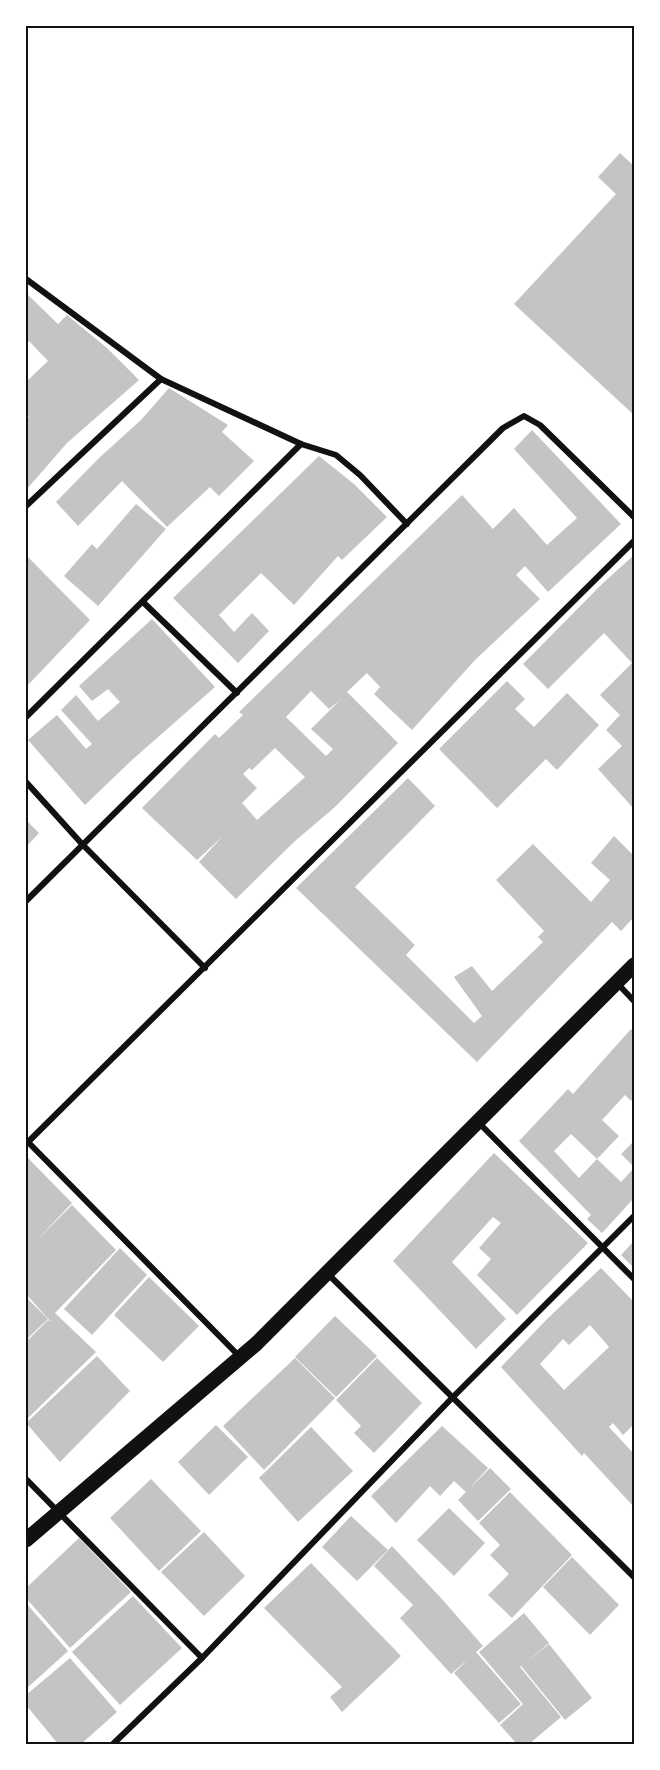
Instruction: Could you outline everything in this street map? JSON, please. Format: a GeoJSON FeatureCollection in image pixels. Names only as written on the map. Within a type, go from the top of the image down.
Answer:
{"type":"FeatureCollection","features":[{"type":"Feature","properties":{"kind":"main road"},"geometry":{"type":"LineString","coordinates":[[26,1540],[256,1344],[634,965]]}},
{"type":"Feature","properties":{"kind":"street"},"geometry":{"type":"LineString","coordinates":[[26,279],[161,379],[301,444],[336,455],[360,475],[407,524]]}},
{"type":"Feature","properties":{"kind":"street"},"geometry":{"type":"LineString","coordinates":[[26,506],[161,379]]}},
{"type":"Feature","properties":{"kind":"street"},"geometry":{"type":"LineString","coordinates":[[26,901],[503,428],[524,416],[540,425],[634,517]]}},
{"type":"Feature","properties":{"kind":"street"},"geometry":{"type":"LineString","coordinates":[[26,717],[301,444]]}},
{"type":"Feature","properties":{"kind":"street"},"geometry":{"type":"LineString","coordinates":[[240,1357],[26,1142],[205,968],[634,541]]}},
{"type":"Feature","properties":{"kind":"street"},"geometry":{"type":"LineString","coordinates":[[143,602],[237,693]]}},
{"type":"Feature","properties":{"kind":"street"},"geometry":{"type":"LineString","coordinates":[[26,782],[82,844],[205,968]]}},
{"type":"Feature","properties":{"kind":"street"},"geometry":{"type":"LineString","coordinates":[[616,983],[634,1001]]}},
{"type":"Feature","properties":{"kind":"street"},"geometry":{"type":"LineString","coordinates":[[478,1122],[634,1279]]}},
{"type":"Feature","properties":{"kind":"street"},"geometry":{"type":"LineString","coordinates":[[112,1744],[202,1658],[452,1398],[634,1216]]}},
{"type":"Feature","properties":{"kind":"street"},"geometry":{"type":"LineString","coordinates":[[327,1273],[634,1577]]}},
{"type":"Feature","properties":{"kind":"street"},"geometry":{"type":"LineString","coordinates":[[26,1479],[202,1658]]}},
{"type":"Feature","properties":{"kind":"building"},"geometry":{"type":"Polygon","coordinates":[[[620,153],[634,166],[634,415],[514,304],[616,194],[598,177],[620,153]]]}},
{"type":"Feature","properties":{"kind":"building"},"geometry":{"type":"Polygon","coordinates":[[[26,293],[58,324],[67,315],[107,348],[139,380],[67,443],[26,490],[26,420],[29,417],[26,413],[26,382],[48,361],[29,341],[26,344],[26,293]]]}},
{"type":"Feature","properties":{"kind":"building"},"geometry":{"type":"Polygon","coordinates":[[[169,388],[228,425],[222,432],[254,461],[219,496],[210,487],[167,527],[122,481],[78,526],[56,502],[99,458],[141,420],[169,388]]]}},
{"type":"Feature","properties":{"kind":"building"},"geometry":{"type":"Polygon","coordinates":[[[532,430],[621,524],[548,592],[525,566],[516,575],[540,599],[475,660],[412,730],[374,694],[380,687],[367,673],[347,692],[398,743],[335,807],[295,841],[236,899],[199,862],[222,837],[197,860],[142,808],[215,734],[219,738],[243,715],[239,712],[462,495],[493,529],[514,508],[547,545],[577,518],[514,449],[532,430]],[[311,691],[286,717],[326,756],[333,749],[311,729],[341,699],[329,709],[311,691]],[[275,748],[252,770],[249,768],[243,774],[257,788],[242,803],[257,820],[305,777],[275,748]]]}},
{"type":"Feature","properties":{"kind":"building"},"geometry":{"type":"Polygon","coordinates":[[[319,456],[354,484],[387,517],[342,560],[338,556],[294,605],[261,573],[219,615],[234,632],[252,613],[269,631],[238,663],[173,598],[319,456]]]}},
{"type":"Feature","properties":{"kind":"building"},"geometry":{"type":"Polygon","coordinates":[[[136,504],[166,529],[98,606],[64,576],[92,544],[97,549],[136,504]]]}},
{"type":"Feature","properties":{"kind":"building"},"geometry":{"type":"Polygon","coordinates":[[[26,555],[90,620],[26,687],[26,555]]]}},
{"type":"Feature","properties":{"kind":"building"},"geometry":{"type":"Polygon","coordinates":[[[634,555],[634,809],[598,769],[622,746],[606,730],[620,715],[600,695],[632,663],[604,633],[548,689],[523,664],[634,555]]]}},
{"type":"Feature","properties":{"kind":"building"},"geometry":{"type":"Polygon","coordinates":[[[152,619],[215,687],[85,805],[28,740],[57,715],[86,749],[92,744],[61,710],[76,695],[98,721],[120,702],[108,689],[92,701],[79,686],[152,619]]]}},
{"type":"Feature","properties":{"kind":"building"},"geometry":{"type":"Polygon","coordinates":[[[507,681],[525,699],[515,709],[534,727],[567,693],[599,725],[557,770],[546,759],[497,808],[439,749],[507,681]]]}},
{"type":"Feature","properties":{"kind":"building"},"geometry":{"type":"Polygon","coordinates":[[[408,778],[435,806],[355,887],[415,945],[406,955],[474,1023],[482,1016],[454,977],[472,966],[492,991],[543,942],[538,937],[544,931],[496,880],[533,844],[591,902],[610,880],[591,863],[614,836],[633,855],[634,853],[634,917],[621,931],[612,922],[477,1062],[296,888],[408,778]]]}},
{"type":"Feature","properties":{"kind":"building"},"geometry":{"type":"Polygon","coordinates":[[[26,820],[39,833],[26,847],[26,820]]]}},
{"type":"Feature","properties":{"kind":"building"},"geometry":{"type":"Polygon","coordinates":[[[631,1029],[634,1032],[634,1097],[631,1101],[625,1095],[602,1120],[619,1136],[597,1159],[621,1182],[634,1168],[634,1198],[602,1233],[587,1219],[591,1215],[519,1141],[568,1089],[573,1094],[631,1029]],[[571,1134],[554,1151],[579,1178],[597,1159],[571,1134]]]}},
{"type":"Feature","properties":{"kind":"building"},"geometry":{"type":"Polygon","coordinates":[[[634,1141],[634,1167],[621,1154],[634,1141]]]}},
{"type":"Feature","properties":{"kind":"building"},"geometry":{"type":"Polygon","coordinates":[[[494,1153],[588,1243],[517,1315],[477,1275],[491,1259],[479,1248],[501,1223],[493,1217],[452,1262],[506,1319],[476,1349],[393,1261],[494,1153]]]}},
{"type":"Feature","properties":{"kind":"building"},"geometry":{"type":"Polygon","coordinates":[[[28,1158],[72,1203],[36,1241],[72,1205],[116,1250],[55,1313],[96,1352],[26,1420],[26,1342],[48,1320],[51,1322],[26,1294],[26,1161],[28,1158]]]}},
{"type":"Feature","properties":{"kind":"building"},"geometry":{"type":"Polygon","coordinates":[[[634,1241],[634,1268],[621,1255],[634,1241]]]}},
{"type":"Feature","properties":{"kind":"building"},"geometry":{"type":"Polygon","coordinates":[[[120,1248],[147,1275],[92,1335],[64,1309],[120,1248]]]}},
{"type":"Feature","properties":{"kind":"building"},"geometry":{"type":"Polygon","coordinates":[[[601,1268],[634,1302],[634,1424],[623,1435],[613,1423],[609,1427],[634,1454],[634,1507],[584,1453],[582,1456],[501,1367],[601,1268]],[[590,1325],[569,1345],[563,1339],[540,1364],[564,1390],[609,1347],[590,1325]]]}},
{"type":"Feature","properties":{"kind":"building"},"geometry":{"type":"Polygon","coordinates":[[[149,1277],[199,1326],[163,1362],[114,1315],[149,1277]]]}},
{"type":"Feature","properties":{"kind":"building"},"geometry":{"type":"Polygon","coordinates":[[[26,1297],[48,1319],[26,1340],[26,1297]]]}},
{"type":"Feature","properties":{"kind":"building"},"geometry":{"type":"Polygon","coordinates":[[[335,1316],[377,1356],[336,1397],[295,1357],[335,1316]]]}},
{"type":"Feature","properties":{"kind":"building"},"geometry":{"type":"Polygon","coordinates":[[[97,1356],[130,1391],[60,1462],[26,1423],[97,1356]]]}},
{"type":"Feature","properties":{"kind":"building"},"geometry":{"type":"Polygon","coordinates":[[[295,1358],[335,1398],[264,1470],[223,1426],[295,1358]]]}},
{"type":"Feature","properties":{"kind":"building"},"geometry":{"type":"Polygon","coordinates":[[[377,1358],[422,1403],[374,1453],[354,1433],[361,1426],[336,1400],[377,1358]]]}},
{"type":"Feature","properties":{"kind":"building"},"geometry":{"type":"Polygon","coordinates":[[[216,1425],[248,1457],[209,1495],[178,1462],[216,1425]]]}},
{"type":"Feature","properties":{"kind":"building"},"geometry":{"type":"Polygon","coordinates":[[[442,1426],[488,1468],[469,1489],[490,1468],[511,1489],[478,1521],[458,1500],[466,1492],[454,1481],[440,1496],[430,1486],[396,1523],[371,1496],[442,1426]]]}},
{"type":"Feature","properties":{"kind":"building"},"geometry":{"type":"Polygon","coordinates":[[[311,1427],[353,1471],[298,1522],[259,1478],[311,1427]]]}},
{"type":"Feature","properties":{"kind":"building"},"geometry":{"type":"Polygon","coordinates":[[[151,1479],[201,1531],[159,1571],[110,1518],[151,1479]]]}},
{"type":"Feature","properties":{"kind":"building"},"geometry":{"type":"Polygon","coordinates":[[[510,1492],[572,1555],[512,1618],[488,1595],[509,1574],[490,1555],[500,1545],[479,1523],[510,1492]]]}},
{"type":"Feature","properties":{"kind":"building"},"geometry":{"type":"Polygon","coordinates":[[[449,1508],[485,1543],[454,1576],[417,1540],[449,1508]]]}},
{"type":"Feature","properties":{"kind":"building"},"geometry":{"type":"Polygon","coordinates":[[[351,1516],[388,1550],[357,1581],[322,1547],[351,1516]]]}},
{"type":"Feature","properties":{"kind":"building"},"geometry":{"type":"Polygon","coordinates":[[[204,1532],[245,1576],[204,1616],[161,1572],[204,1532]]]}},
{"type":"Feature","properties":{"kind":"building"},"geometry":{"type":"Polygon","coordinates":[[[79,1538],[131,1592],[70,1648],[26,1598],[26,1588],[79,1538]]]}},
{"type":"Feature","properties":{"kind":"building"},"geometry":{"type":"Polygon","coordinates":[[[392,1546],[483,1646],[476,1652],[521,1704],[499,1723],[454,1673],[468,1659],[451,1674],[400,1618],[413,1605],[374,1566],[392,1546]]]}},
{"type":"Feature","properties":{"kind":"building"},"geometry":{"type":"Polygon","coordinates":[[[572,1557],[619,1605],[590,1635],[543,1587],[572,1557]]]}},
{"type":"Feature","properties":{"kind":"building"},"geometry":{"type":"Polygon","coordinates":[[[311,1563],[401,1656],[342,1712],[330,1697],[342,1687],[264,1608],[311,1563]]]}},
{"type":"Feature","properties":{"kind":"building"},"geometry":{"type":"Polygon","coordinates":[[[133,1596],[182,1648],[120,1705],[72,1652],[133,1596]]]}},
{"type":"Feature","properties":{"kind":"building"},"geometry":{"type":"Polygon","coordinates":[[[26,1603],[68,1651],[26,1689],[26,1603]]]}},
{"type":"Feature","properties":{"kind":"building"},"geometry":{"type":"Polygon","coordinates":[[[524,1613],[549,1643],[525,1663],[549,1644],[592,1698],[565,1720],[521,1666],[561,1717],[529,1744],[517,1744],[500,1725],[523,1704],[479,1652],[524,1613]]]}},
{"type":"Feature","properties":{"kind":"building"},"geometry":{"type":"Polygon","coordinates":[[[70,1658],[117,1712],[81,1744],[58,1744],[26,1705],[26,1695],[70,1658]]]}}]}
